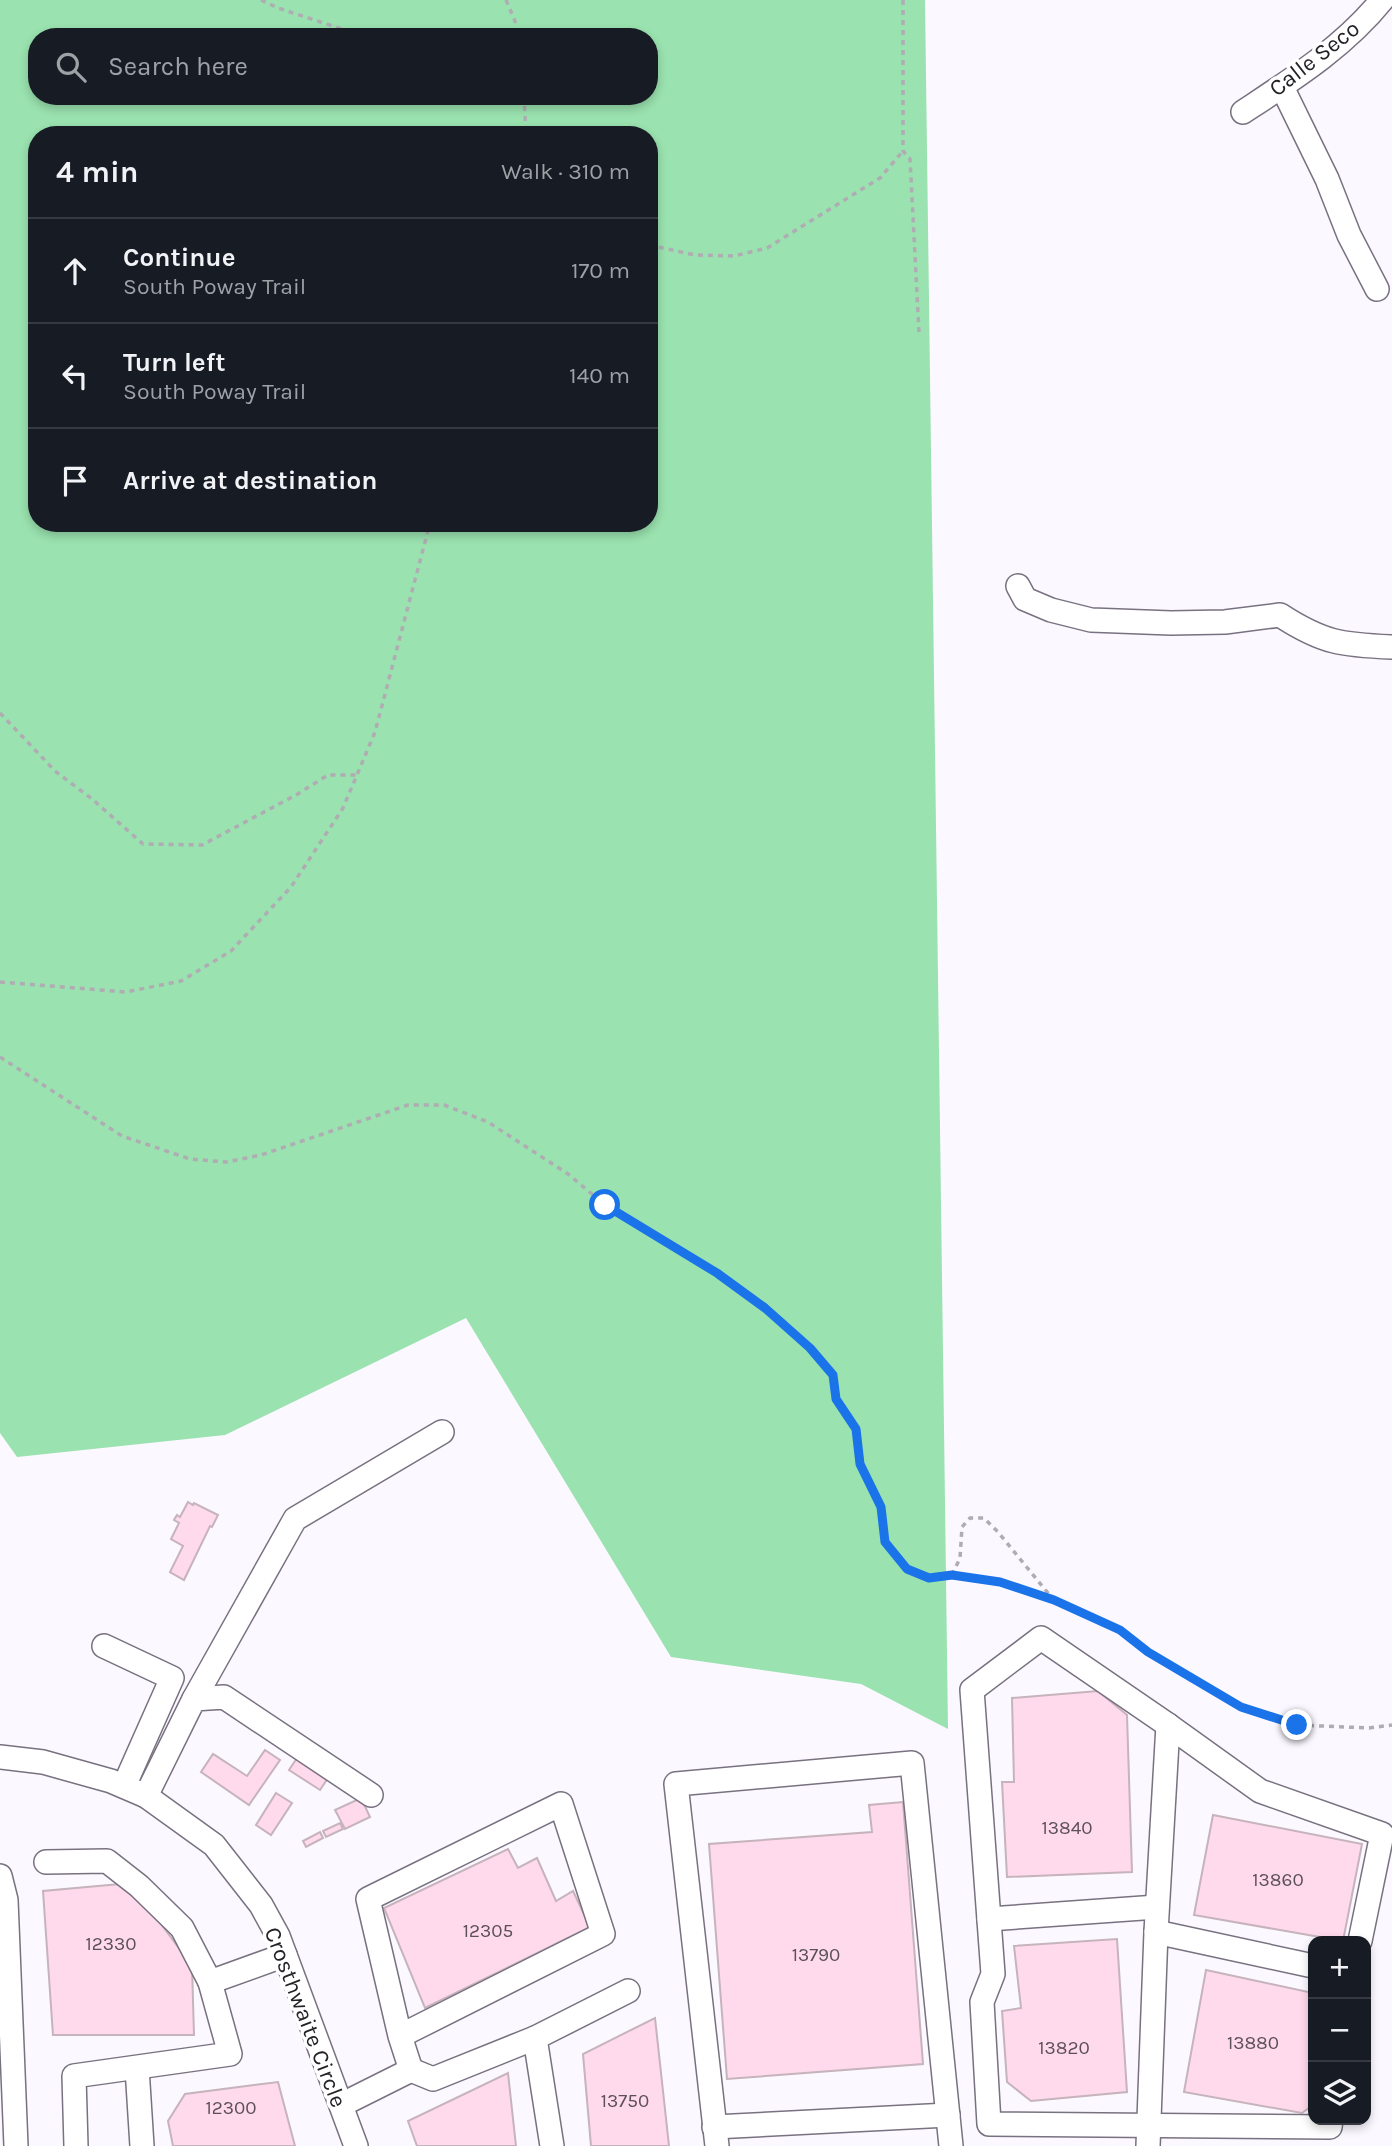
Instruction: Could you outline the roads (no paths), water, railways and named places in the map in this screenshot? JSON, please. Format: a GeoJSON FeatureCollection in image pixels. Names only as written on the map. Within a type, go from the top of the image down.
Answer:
{"type":"FeatureCollection","features":[{"type":"Feature","properties":{"kind":"street","name":"Calle Seco"},"geometry":{"type":"LineString","coordinates":[[1243,113],[1326,55],[1382,0]]}},
{"type":"Feature","properties":{"kind":"street"},"geometry":{"type":"LineString","coordinates":[[1282,87],[1327,179],[1349,235],[1377,289]]}},
{"type":"Feature","properties":{"kind":"street"},"geometry":{"type":"LineString","coordinates":[[1018,586],[1025,599],[1051,610],[1091,620],[1226,621],[1280,615],[1327,640],[1343,644],[1392,647]]}},
{"type":"Feature","properties":{"kind":"street"},"geometry":{"type":"LineString","coordinates":[[146,1796],[194,1699],[296,1519],[442,1432]]}},
{"type":"Feature","properties":{"kind":"street"},"geometry":{"type":"LineString","coordinates":[[1330,2125],[1149,2135],[989,2123],[982,2002],[993,1975],[972,1690],[1041,1638],[1260,1791],[1382,1834],[1361,1936]]}},
{"type":"Feature","properties":{"kind":"street"},"geometry":{"type":"LineString","coordinates":[[104,1646],[172,1678],[124,1786]]}},
{"type":"Feature","properties":{"kind":"street"},"geometry":{"type":"LineString","coordinates":[[194,1699],[224,1697],[371,1795]]}},
{"type":"Feature","properties":{"kind":"street"},"geometry":{"type":"LineString","coordinates":[[1149,2135],[1157,1907],[1168,1725]]}},
{"type":"Feature","properties":{"kind":"street","name":"Crosthwaite Circle"},"geometry":{"type":"LineString","coordinates":[[0,1757],[43,1762],[124,1786],[146,1796],[214,1845],[261,1905],[278,1936],[356,2146]]}},
{"type":"Feature","properties":{"kind":"street"},"geometry":{"type":"LineString","coordinates":[[948,2115],[715,2136],[676,1784],[912,1763],[948,2115],[951,2146]]}},
{"type":"Feature","properties":{"kind":"street"},"geometry":{"type":"LineString","coordinates":[[400,2036],[603,1934],[561,1804],[368,1899],[400,2036],[411,2070]]}},
{"type":"Feature","properties":{"kind":"street"},"geometry":{"type":"LineString","coordinates":[[46,1862],[107,1861],[139,1886],[182,1928],[210,1982],[230,2054],[74,2077],[76,2146]]}},
{"type":"Feature","properties":{"kind":"street"},"geometry":{"type":"LineString","coordinates":[[0,1876],[6,1900],[16,2146]]}},
{"type":"Feature","properties":{"kind":"street"},"geometry":{"type":"LineString","coordinates":[[989,1919],[1157,1907]]}},
{"type":"Feature","properties":{"kind":"street"},"geometry":{"type":"LineString","coordinates":[[1156,1932],[1308,1965]]}},
{"type":"Feature","properties":{"kind":"street"},"geometry":{"type":"LineString","coordinates":[[210,1982],[285,1955]]}},
{"type":"Feature","properties":{"kind":"street"},"geometry":{"type":"LineString","coordinates":[[341,2105],[411,2070],[433,2079],[535,2038],[628,1991]]}},
{"type":"Feature","properties":{"kind":"street"},"geometry":{"type":"LineString","coordinates":[[535,2038],[552,2146]]}},
{"type":"Feature","properties":{"kind":"street"},"geometry":{"type":"LineString","coordinates":[[137,2068],[142,2146]]}}]}
